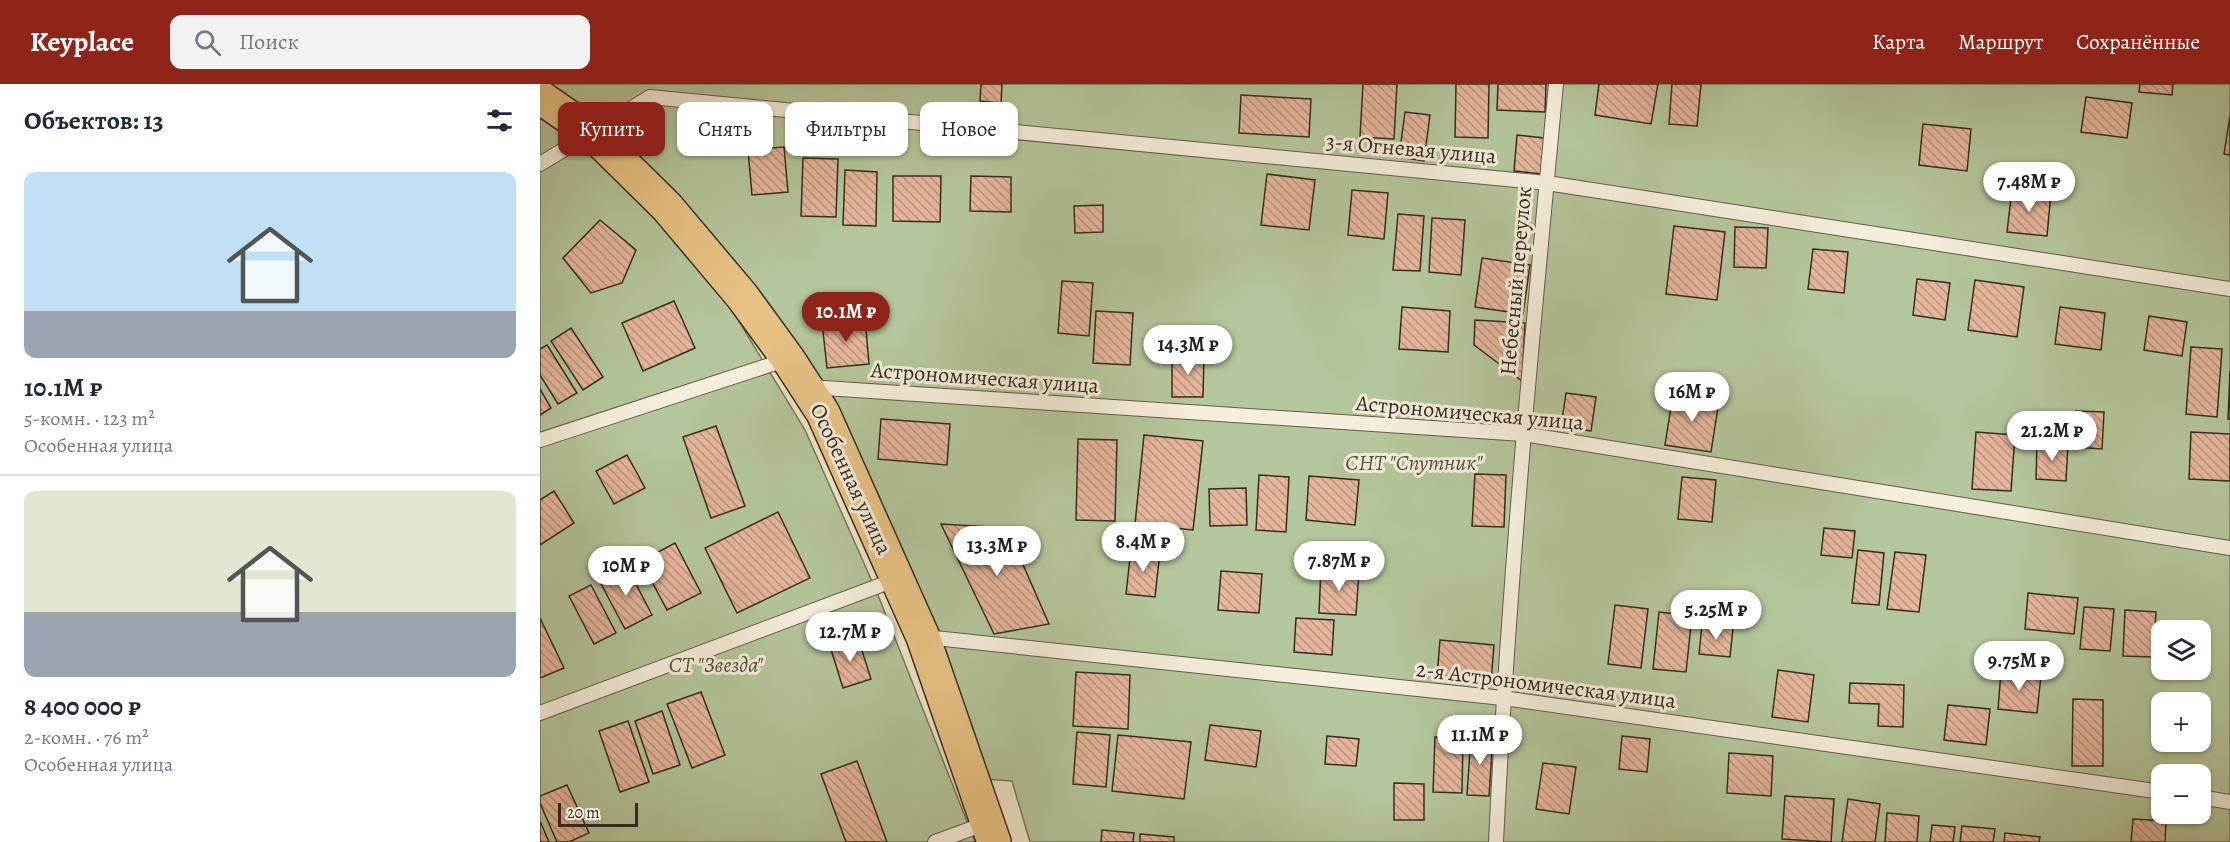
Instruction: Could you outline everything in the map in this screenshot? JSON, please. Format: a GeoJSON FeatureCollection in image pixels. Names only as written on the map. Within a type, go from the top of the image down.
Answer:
{"type":"FeatureCollection","features":[{"type":"Feature","properties":{"kind":"main road","name":"Особенная улица"},"geometry":{"type":"LineString","coordinates":[[540,97],[558,109]]}},
{"type":"Feature","properties":{"kind":"main road","name":"Особенная улица"},"geometry":{"type":"LineString","coordinates":[[615,156],[667,207],[742,296],[788,359],[823,413],[923,636],[990,832]]}},
{"type":"Feature","properties":{"kind":"lane","name":"Небесный переулок"},"geometry":{"type":"LineString","coordinates":[[1496,842],[1503,699],[1523,434],[1556,84]]}},
{"type":"Feature","properties":{"kind":"lane","name":"3-я Огневая улица"},"geometry":{"type":"LineString","coordinates":[[642,102],[650,97],[1547,183],[2230,289]]}},
{"type":"Feature","properties":{"kind":"lane","name":"3-я Огневая улица"},"geometry":{"type":"LineString","coordinates":[[540,164],[558,153]]}},
{"type":"Feature","properties":{"kind":"lane"},"geometry":{"type":"LineString","coordinates":[[540,440],[788,359]]}},
{"type":"Feature","properties":{"kind":"lane","name":"Астрономическая улица"},"geometry":{"type":"LineString","coordinates":[[807,387],[1523,434],[2230,548]]}},
{"type":"Feature","properties":{"kind":"lane"},"geometry":{"type":"LineString","coordinates":[[540,713],[897,579]]}},
{"type":"Feature","properties":{"kind":"lane","name":"2-я Астрономическая улица"},"geometry":{"type":"LineString","coordinates":[[923,636],[1503,699],[2151,790]]}},
{"type":"Feature","properties":{"kind":"lane"},"geometry":{"type":"LineString","coordinates":[[2211,799],[2230,802]]}},
{"type":"Feature","properties":{"kind":"lane"},"geometry":{"type":"LineString","coordinates":[[935,842],[990,832]]}},
{"type":"Feature","properties":{"kind":"green space","name":"СНТ \"Спутник\""},"geometry":{"type":"Polygon","coordinates":[[[551,84],[2230,84],[2230,842],[1030,842],[1012,781],[985,779],[773,329],[673,190],[638,156],[665,156],[665,102],[576,102],[551,84]]]}},
{"type":"Feature","properties":{"kind":"green space","name":"СТ \"Звезда\""},"geometry":{"type":"Polygon","coordinates":[[[540,107],[558,120],[558,156],[601,156],[709,272],[805,430],[878,595],[975,842],[540,842],[540,107]]]}},
{"type":"Feature","properties":{"kind":"building"},"geometry":{"type":"Polygon","coordinates":[[[981,84],[1002,84],[1001,102],[980,101],[981,84]]]}},
{"type":"Feature","properties":{"kind":"building"},"geometry":{"type":"Polygon","coordinates":[[[1363,84],[1397,84],[1394,139],[1360,137],[1363,84]]]}},
{"type":"Feature","properties":{"kind":"building"},"geometry":{"type":"Polygon","coordinates":[[[1456,84],[1489,84],[1488,138],[1455,137],[1456,84]]]}},
{"type":"Feature","properties":{"kind":"building"},"geometry":{"type":"Polygon","coordinates":[[[1498,84],[1546,84],[1545,112],[1497,110],[1498,84]]]}},
{"type":"Feature","properties":{"kind":"building"},"geometry":{"type":"Polygon","coordinates":[[[1599,84],[1658,84],[1651,124],[1595,115],[1599,84]]]}},
{"type":"Feature","properties":{"kind":"building"},"geometry":{"type":"Polygon","coordinates":[[[1672,84],[1701,84],[1697,126],[1669,124],[1672,84]]]}},
{"type":"Feature","properties":{"kind":"building"},"geometry":{"type":"Polygon","coordinates":[[[2140,84],[2173,84],[2172,95],[2139,92],[2140,84]]]}},
{"type":"Feature","properties":{"kind":"building"},"geometry":{"type":"Polygon","coordinates":[[[1241,95],[1311,99],[1309,137],[1239,133],[1241,95]]]}},
{"type":"Feature","properties":{"kind":"building"},"geometry":{"type":"Polygon","coordinates":[[[2086,97],[2132,103],[2127,138],[2081,132],[2086,97]]]}},
{"type":"Feature","properties":{"kind":"building"},"geometry":{"type":"Polygon","coordinates":[[[1405,112],[1430,115],[1424,161],[1399,157],[1405,112]]]}},
{"type":"Feature","properties":{"kind":"building"},"geometry":{"type":"Polygon","coordinates":[[[2230,116],[2230,155],[2224,154],[2230,116]]]}},
{"type":"Feature","properties":{"kind":"building"},"geometry":{"type":"Polygon","coordinates":[[[1923,124],[1971,129],[1967,171],[1919,165],[1923,124]]]}},
{"type":"Feature","properties":{"kind":"building"},"geometry":{"type":"Polygon","coordinates":[[[1517,135],[1544,138],[1541,174],[1514,171],[1517,135]]]}},
{"type":"Feature","properties":{"kind":"building"},"geometry":{"type":"Polygon","coordinates":[[[784,147],[788,192],[752,195],[749,156],[773,156],[773,148],[784,147]]]}},
{"type":"Feature","properties":{"kind":"building"},"geometry":{"type":"Polygon","coordinates":[[[803,158],[838,159],[836,217],[801,216],[803,158]]]}},
{"type":"Feature","properties":{"kind":"building"},"geometry":{"type":"Polygon","coordinates":[[[845,170],[877,172],[876,226],[843,225],[845,170]]]}},
{"type":"Feature","properties":{"kind":"building"},"geometry":{"type":"Polygon","coordinates":[[[1267,174],[1315,180],[1309,230],[1261,225],[1267,174]]]}},
{"type":"Feature","properties":{"kind":"building"},"geometry":{"type":"Polygon","coordinates":[[[893,176],[941,176],[940,222],[893,221],[893,176]]]}},
{"type":"Feature","properties":{"kind":"building"},"geometry":{"type":"Polygon","coordinates":[[[971,176],[1011,177],[1011,212],[970,211],[971,176]]]}},
{"type":"Feature","properties":{"kind":"building"},"geometry":{"type":"Polygon","coordinates":[[[2012,189],[2051,193],[2047,236],[2007,232],[2012,189]]]}},
{"type":"Feature","properties":{"kind":"building"},"geometry":{"type":"Polygon","coordinates":[[[1352,190],[1388,193],[1384,239],[1348,235],[1352,190]]]}},
{"type":"Feature","properties":{"kind":"building"},"geometry":{"type":"Polygon","coordinates":[[[1103,205],[1103,232],[1075,233],[1074,206],[1103,205]]]}},
{"type":"Feature","properties":{"kind":"building"},"geometry":{"type":"Polygon","coordinates":[[[1398,214],[1424,216],[1420,271],[1393,270],[1398,214]]]}},
{"type":"Feature","properties":{"kind":"building"},"geometry":{"type":"Polygon","coordinates":[[[1432,218],[1465,220],[1461,275],[1429,272],[1432,218]]]}},
{"type":"Feature","properties":{"kind":"building"},"geometry":{"type":"Polygon","coordinates":[[[600,220],[636,250],[622,283],[591,293],[563,258],[600,220]]]}},
{"type":"Feature","properties":{"kind":"building"},"geometry":{"type":"Polygon","coordinates":[[[1674,226],[1725,232],[1717,300],[1666,294],[1674,226]]]}},
{"type":"Feature","properties":{"kind":"building"},"geometry":{"type":"Polygon","coordinates":[[[1735,227],[1768,228],[1766,268],[1734,267],[1735,227]]]}},
{"type":"Feature","properties":{"kind":"building"},"geometry":{"type":"Polygon","coordinates":[[[1813,249],[1848,252],[1844,293],[1808,289],[1813,249]]]}},
{"type":"Feature","properties":{"kind":"building"},"geometry":{"type":"Polygon","coordinates":[[[1482,258],[1530,265],[1523,314],[1475,307],[1482,258]]]}},
{"type":"Feature","properties":{"kind":"building"},"geometry":{"type":"Polygon","coordinates":[[[1917,279],[1950,283],[1945,320],[1913,315],[1917,279]]]}},
{"type":"Feature","properties":{"kind":"building"},"geometry":{"type":"Polygon","coordinates":[[[1975,280],[2024,287],[2017,337],[1968,330],[1975,280]]]}},
{"type":"Feature","properties":{"kind":"building"},"geometry":{"type":"Polygon","coordinates":[[[1062,281],[1093,283],[1089,336],[1058,333],[1062,281]]]}},
{"type":"Feature","properties":{"kind":"building"},"geometry":{"type":"Polygon","coordinates":[[[674,301],[695,348],[643,371],[622,323],[674,301]]]}},
{"type":"Feature","properties":{"kind":"building"},"geometry":{"type":"Polygon","coordinates":[[[1402,307],[1450,311],[1448,352],[1399,349],[1402,307]]]}},
{"type":"Feature","properties":{"kind":"building"},"geometry":{"type":"Polygon","coordinates":[[[2060,307],[2105,313],[2101,350],[2055,344],[2060,307]]]}},
{"type":"Feature","properties":{"kind":"building"},"geometry":{"type":"Polygon","coordinates":[[[1096,311],[1133,313],[1130,365],[1093,363],[1096,311]]]}},
{"type":"Feature","properties":{"kind":"building"},"geometry":{"type":"Polygon","coordinates":[[[2149,316],[2187,322],[2182,356],[2144,350],[2149,316]]]}},
{"type":"Feature","properties":{"kind":"building"},"geometry":{"type":"Polygon","coordinates":[[[865,318],[869,364],[827,368],[822,322],[865,318]]]}},
{"type":"Feature","properties":{"kind":"building"},"geometry":{"type":"Polygon","coordinates":[[[1475,320],[1525,323],[1522,381],[1474,345],[1475,320]]]}},
{"type":"Feature","properties":{"kind":"building"},"geometry":{"type":"Polygon","coordinates":[[[571,328],[603,377],[583,390],[551,341],[571,328]]]}},
{"type":"Feature","properties":{"kind":"building"},"geometry":{"type":"Polygon","coordinates":[[[547,345],[577,393],[558,404],[540,375],[540,349],[547,345]]]}},
{"type":"Feature","properties":{"kind":"building"},"geometry":{"type":"Polygon","coordinates":[[[2191,347],[2222,349],[2217,417],[2186,414],[2191,347]]]}},
{"type":"Feature","properties":{"kind":"building"},"geometry":{"type":"Polygon","coordinates":[[[1172,355],[1204,356],[1203,397],[1172,397],[1172,355]]]}},
{"type":"Feature","properties":{"kind":"building"},"geometry":{"type":"Polygon","coordinates":[[[2230,371],[2230,419],[2228,419],[2230,371]]]}},
{"type":"Feature","properties":{"kind":"building"},"geometry":{"type":"Polygon","coordinates":[[[540,389],[551,408],[540,415],[540,389]]]}},
{"type":"Feature","properties":{"kind":"building"},"geometry":{"type":"Polygon","coordinates":[[[1566,393],[1596,397],[1591,431],[1561,427],[1566,393]]]}},
{"type":"Feature","properties":{"kind":"building"},"geometry":{"type":"Polygon","coordinates":[[[1673,394],[1719,401],[1711,452],[1665,445],[1673,394]]]}},
{"type":"Feature","properties":{"kind":"building"},"geometry":{"type":"Polygon","coordinates":[[[2076,411],[2104,412],[2102,449],[2074,447],[2076,411]]]}},
{"type":"Feature","properties":{"kind":"building"},"geometry":{"type":"Polygon","coordinates":[[[881,419],[950,424],[947,465],[878,459],[881,419]]]}},
{"type":"Feature","properties":{"kind":"building"},"geometry":{"type":"Polygon","coordinates":[[[716,426],[745,506],[711,518],[683,437],[716,426]]]}},
{"type":"Feature","properties":{"kind":"building"},"geometry":{"type":"Polygon","coordinates":[[[1976,432],[2015,435],[2011,491],[1972,489],[1976,432]]]}},
{"type":"Feature","properties":{"kind":"building"},"geometry":{"type":"Polygon","coordinates":[[[2191,432],[2230,434],[2230,481],[2189,479],[2191,432]]]}},
{"type":"Feature","properties":{"kind":"building"},"geometry":{"type":"Polygon","coordinates":[[[1144,435],[1203,441],[1193,530],[1135,524],[1144,435]]]}},
{"type":"Feature","properties":{"kind":"building"},"geometry":{"type":"Polygon","coordinates":[[[1078,439],[1117,440],[1115,521],[1076,520],[1078,439]]]}},
{"type":"Feature","properties":{"kind":"building"},"geometry":{"type":"Polygon","coordinates":[[[2037,443],[2068,444],[2066,481],[2036,479],[2037,443]]]}},
{"type":"Feature","properties":{"kind":"building"},"geometry":{"type":"Polygon","coordinates":[[[627,455],[645,488],[614,504],[596,471],[627,455]]]}},
{"type":"Feature","properties":{"kind":"building"},"geometry":{"type":"Polygon","coordinates":[[[1475,474],[1506,475],[1504,527],[1472,526],[1475,474]]]}},
{"type":"Feature","properties":{"kind":"building"},"geometry":{"type":"Polygon","coordinates":[[[1259,475],[1289,477],[1286,532],[1256,530],[1259,475]]]}},
{"type":"Feature","properties":{"kind":"building"},"geometry":{"type":"Polygon","coordinates":[[[1309,476],[1359,480],[1355,525],[1306,520],[1309,476]]]}},
{"type":"Feature","properties":{"kind":"building"},"geometry":{"type":"Polygon","coordinates":[[[1682,477],[1716,480],[1712,522],[1678,519],[1682,477]]]}},
{"type":"Feature","properties":{"kind":"building"},"geometry":{"type":"Polygon","coordinates":[[[1246,488],[1247,525],[1210,526],[1209,489],[1246,488]]]}},
{"type":"Feature","properties":{"kind":"building"},"geometry":{"type":"Polygon","coordinates":[[[554,491],[574,523],[540,545],[540,500],[554,491]]]}},
{"type":"Feature","properties":{"kind":"building"},"geometry":{"type":"Polygon","coordinates":[[[778,512],[810,578],[737,613],[705,548],[778,512]]]}},
{"type":"Feature","properties":{"kind":"building"},"geometry":{"type":"Polygon","coordinates":[[[941,524],[1007,528],[1049,624],[994,634],[941,524]]]}},
{"type":"Feature","properties":{"kind":"building"},"geometry":{"type":"Polygon","coordinates":[[[1824,528],[1855,531],[1852,558],[1821,555],[1824,528]]]}},
{"type":"Feature","properties":{"kind":"building"},"geometry":{"type":"Polygon","coordinates":[[[675,543],[701,593],[667,610],[641,561],[675,543]]]}},
{"type":"Feature","properties":{"kind":"building"},"geometry":{"type":"Polygon","coordinates":[[[1131,549],[1160,552],[1155,597],[1126,594],[1131,549]]]}},
{"type":"Feature","properties":{"kind":"building"},"geometry":{"type":"Polygon","coordinates":[[[1858,550],[1884,553],[1879,605],[1852,603],[1858,550]]]}},
{"type":"Feature","properties":{"kind":"building"},"geometry":{"type":"Polygon","coordinates":[[[1895,552],[1926,555],[1919,612],[1887,609],[1895,552]]]}},
{"type":"Feature","properties":{"kind":"building"},"geometry":{"type":"Polygon","coordinates":[[[626,565],[652,615],[625,629],[599,580],[626,565]]]}},
{"type":"Feature","properties":{"kind":"building"},"geometry":{"type":"Polygon","coordinates":[[[1321,569],[1359,572],[1356,615],[1319,613],[1321,569]]]}},
{"type":"Feature","properties":{"kind":"building"},"geometry":{"type":"Polygon","coordinates":[[[1221,571],[1262,574],[1259,613],[1218,610],[1221,571]]]}},
{"type":"Feature","properties":{"kind":"building"},"geometry":{"type":"Polygon","coordinates":[[[591,585],[616,633],[594,644],[569,596],[591,585]]]}},
{"type":"Feature","properties":{"kind":"building"},"geometry":{"type":"Polygon","coordinates":[[[2028,593],[2078,598],[2074,634],[2025,629],[2028,593]]]}},
{"type":"Feature","properties":{"kind":"building"},"geometry":{"type":"Polygon","coordinates":[[[1615,605],[1648,609],[1641,668],[1608,664],[1615,605]]]}},
{"type":"Feature","properties":{"kind":"building"},"geometry":{"type":"Polygon","coordinates":[[[2084,607],[2114,609],[2110,651],[2080,649],[2084,607]]]}},
{"type":"Feature","properties":{"kind":"building"},"geometry":{"type":"Polygon","coordinates":[[[2125,610],[2156,612],[2155,620],[2151,620],[2151,657],[2123,656],[2125,610]]]}},
{"type":"Feature","properties":{"kind":"building"},"geometry":{"type":"Polygon","coordinates":[[[1659,612],[1692,616],[1686,672],[1653,669],[1659,612]]]}},
{"type":"Feature","properties":{"kind":"building"},"geometry":{"type":"Polygon","coordinates":[[[540,618],[564,668],[540,678],[540,618]]]}},
{"type":"Feature","properties":{"kind":"building"},"geometry":{"type":"Polygon","coordinates":[[[1296,618],[1334,620],[1332,655],[1294,652],[1296,618]]]}},
{"type":"Feature","properties":{"kind":"building"},"geometry":{"type":"Polygon","coordinates":[[[1702,625],[1733,628],[1730,657],[1699,654],[1702,625]]]}},
{"type":"Feature","properties":{"kind":"building"},"geometry":{"type":"Polygon","coordinates":[[[858,638],[871,679],[843,688],[830,646],[858,638]]]}},
{"type":"Feature","properties":{"kind":"building"},"geometry":{"type":"Polygon","coordinates":[[[1440,640],[1494,645],[1491,682],[1437,677],[1440,640]]]}},
{"type":"Feature","properties":{"kind":"building"},"geometry":{"type":"Polygon","coordinates":[[[1778,670],[1814,675],[1808,722],[1772,717],[1778,670]]]}},
{"type":"Feature","properties":{"kind":"building"},"geometry":{"type":"Polygon","coordinates":[[[1076,672],[1130,675],[1128,729],[1073,726],[1076,672]]]}},
{"type":"Feature","properties":{"kind":"building"},"geometry":{"type":"Polygon","coordinates":[[[2001,672],[2041,676],[2037,713],[1998,709],[2001,672]]]}},
{"type":"Feature","properties":{"kind":"building"},"geometry":{"type":"Polygon","coordinates":[[[1850,683],[1904,685],[1903,727],[1878,726],[1879,704],[1849,703],[1850,683]]]}},
{"type":"Feature","properties":{"kind":"building"},"geometry":{"type":"Polygon","coordinates":[[[701,692],[725,755],[692,768],[667,704],[701,692]]]}},
{"type":"Feature","properties":{"kind":"building"},"geometry":{"type":"Polygon","coordinates":[[[2073,699],[2103,700],[2103,766],[2072,766],[2073,699]]]}},
{"type":"Feature","properties":{"kind":"building"},"geometry":{"type":"Polygon","coordinates":[[[1948,705],[1990,709],[1986,745],[1944,740],[1948,705]]]}},
{"type":"Feature","properties":{"kind":"building"},"geometry":{"type":"Polygon","coordinates":[[[662,711],[680,765],[653,774],[635,721],[662,711]]]}},
{"type":"Feature","properties":{"kind":"building"},"geometry":{"type":"Polygon","coordinates":[[[628,721],[649,782],[620,792],[599,731],[628,721]]]}},
{"type":"Feature","properties":{"kind":"building"},"geometry":{"type":"Polygon","coordinates":[[[1210,725],[1261,731],[1256,767],[1205,760],[1210,725]]]}},
{"type":"Feature","properties":{"kind":"building"},"geometry":{"type":"Polygon","coordinates":[[[1077,732],[1110,735],[1106,787],[1073,784],[1077,732]]]}},
{"type":"Feature","properties":{"kind":"building"},"geometry":{"type":"Polygon","coordinates":[[[1118,735],[1191,742],[1184,799],[1112,791],[1118,735]]]}},
{"type":"Feature","properties":{"kind":"building"},"geometry":{"type":"Polygon","coordinates":[[[1471,735],[1493,737],[1489,796],[1467,795],[1471,735]]]}},
{"type":"Feature","properties":{"kind":"building"},"geometry":{"type":"Polygon","coordinates":[[[1327,736],[1359,739],[1356,766],[1325,764],[1327,736]]]}},
{"type":"Feature","properties":{"kind":"building"},"geometry":{"type":"Polygon","coordinates":[[[1622,736],[1650,739],[1647,772],[1619,769],[1622,736]]]}},
{"type":"Feature","properties":{"kind":"building"},"geometry":{"type":"Polygon","coordinates":[[[1435,737],[1463,738],[1462,793],[1433,792],[1435,737]]]}},
{"type":"Feature","properties":{"kind":"building"},"geometry":{"type":"Polygon","coordinates":[[[1729,753],[1773,756],[1771,796],[1727,793],[1729,753]]]}},
{"type":"Feature","properties":{"kind":"building"},"geometry":{"type":"Polygon","coordinates":[[[857,761],[887,842],[846,842],[821,774],[857,761]]]}},
{"type":"Feature","properties":{"kind":"building"},"geometry":{"type":"Polygon","coordinates":[[[1543,763],[1576,767],[1569,814],[1536,809],[1543,763]]]}},
{"type":"Feature","properties":{"kind":"building"},"geometry":{"type":"Polygon","coordinates":[[[1394,783],[1424,784],[1424,820],[1394,820],[1394,783]]]}},
{"type":"Feature","properties":{"kind":"building"},"geometry":{"type":"Polygon","coordinates":[[[567,785],[589,833],[569,842],[557,842],[540,803],[540,796],[567,785]]]}},
{"type":"Feature","properties":{"kind":"building"},"geometry":{"type":"Polygon","coordinates":[[[1785,796],[1834,799],[1831,842],[1782,839],[1785,796]]]}},
{"type":"Feature","properties":{"kind":"building"},"geometry":{"type":"Polygon","coordinates":[[[1848,799],[1880,804],[1875,842],[1842,842],[1848,799]]]}},
{"type":"Feature","properties":{"kind":"building"},"geometry":{"type":"Polygon","coordinates":[[[1887,813],[1919,816],[1917,842],[1885,842],[1887,813]]]}},
{"type":"Feature","properties":{"kind":"building"},"geometry":{"type":"Polygon","coordinates":[[[2133,819],[2151,820],[2151,824],[2166,824],[2165,842],[2131,842],[2133,819]]]}},
{"type":"Feature","properties":{"kind":"building"},"geometry":{"type":"Polygon","coordinates":[[[540,821],[549,842],[540,842],[540,821]]]}},
{"type":"Feature","properties":{"kind":"building"},"geometry":{"type":"Polygon","coordinates":[[[1932,825],[1955,827],[1953,842],[1930,842],[1932,825]]]}},
{"type":"Feature","properties":{"kind":"building"},"geometry":{"type":"Polygon","coordinates":[[[1962,826],[1995,829],[1993,842],[1960,842],[1962,826]]]}},
{"type":"Feature","properties":{"kind":"building"},"geometry":{"type":"Polygon","coordinates":[[[1102,830],[1134,833],[1133,842],[1101,842],[1102,830]]]}},
{"type":"Feature","properties":{"kind":"building"},"geometry":{"type":"Polygon","coordinates":[[[2005,833],[2040,837],[2039,842],[2004,842],[2005,833]]]}},
{"type":"Feature","properties":{"kind":"building"},"geometry":{"type":"Polygon","coordinates":[[[1140,834],[1174,837],[1174,842],[1140,842],[1140,834]]]}}]}
